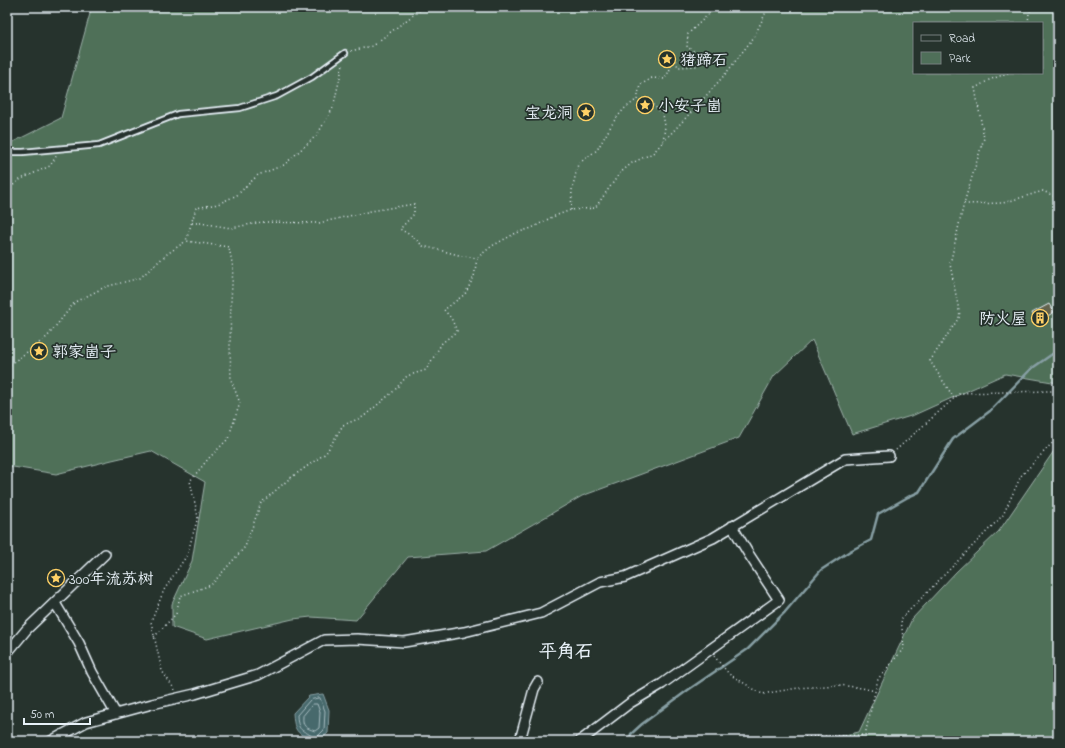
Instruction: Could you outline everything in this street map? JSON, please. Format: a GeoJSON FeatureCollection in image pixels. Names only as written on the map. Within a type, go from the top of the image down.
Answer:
{"type":"FeatureCollection","features":[{"type":"Feature","properties":{"kind":"street"},"geometry":{"type":"LineString","coordinates":[[51,741],[86,722],[195,694],[258,675],[324,640],[404,642],[464,632],[541,613],[600,582],[625,577],[713,538],[845,459],[889,456]]}},
{"type":"Feature","properties":{"kind":"street"},"geometry":{"type":"LineString","coordinates":[[580,741],[630,703],[662,684],[779,600],[732,526]]}},
{"type":"Feature","properties":{"kind":"street"},"geometry":{"type":"LineString","coordinates":[[7,653],[27,629],[105,554]]}},
{"type":"Feature","properties":{"kind":"street"},"geometry":{"type":"LineString","coordinates":[[55,603],[79,643],[92,672],[116,714]]}},
{"type":"Feature","properties":{"kind":"street"},"geometry":{"type":"LineString","coordinates":[[519,741],[534,689],[538,682]]}},
{"type":"Feature","properties":{"kind":"lane"},"geometry":{"type":"LineString","coordinates":[[7,152],[23,152],[99,145],[178,114],[240,108],[277,96],[312,77],[345,53]]}},
{"type":"Feature","properties":{"kind":"path"},"geometry":{"type":"LineString","coordinates":[[7,367],[47,337],[75,302],[105,287],[140,278],[167,254],[186,241],[196,208],[218,204],[237,195],[258,175],[284,165],[317,135],[333,108],[345,53],[372,46],[424,7]]}},
{"type":"Feature","properties":{"kind":"path"},"geometry":{"type":"LineString","coordinates":[[571,210],[572,190],[578,164],[597,150],[614,121],[624,109],[637,100],[640,85],[652,78],[665,79],[672,65],[673,54],[678,67],[698,66],[699,54],[687,47],[688,34],[716,7]]}},
{"type":"Feature","properties":{"kind":"path"},"geometry":{"type":"LineString","coordinates":[[154,637],[176,614],[180,596],[211,585],[245,547],[261,503],[289,479],[326,453],[342,425],[363,417],[394,391],[407,376],[426,370],[442,343],[457,331],[451,318],[444,310],[465,294],[474,277],[477,258],[492,246],[516,233],[532,228],[552,217],[571,210],[595,208],[620,173],[632,163],[653,153],[727,72],[754,36],[768,8],[770,7]]}},
{"type":"Feature","properties":{"kind":"path"},"geometry":{"type":"LineString","coordinates":[[1028,22],[1029,13],[1032,7]]}},
{"type":"Feature","properties":{"kind":"path"},"geometry":{"type":"LineString","coordinates":[[954,398],[930,361],[960,316],[950,264],[964,203],[984,138],[975,88],[989,80],[1005,74]]}},
{"type":"Feature","properties":{"kind":"path"},"geometry":{"type":"LineString","coordinates":[[637,100],[648,105],[651,100],[653,105],[663,114],[665,126],[663,142]]}},
{"type":"Feature","properties":{"kind":"path"},"geometry":{"type":"LineString","coordinates":[[7,190],[21,179],[50,166],[61,148]]}},
{"type":"Feature","properties":{"kind":"path"},"geometry":{"type":"LineString","coordinates":[[964,203],[1003,203],[1043,191],[1058,198]]}},
{"type":"Feature","properties":{"kind":"path"},"geometry":{"type":"LineString","coordinates":[[191,223],[202,223],[231,228],[262,222],[319,223],[371,211],[414,204],[414,214],[400,229],[423,246],[477,258]]}},
{"type":"Feature","properties":{"kind":"path"},"geometry":{"type":"LineString","coordinates":[[180,698],[162,671],[151,622],[164,590],[186,555],[198,517],[190,482],[209,458],[228,439],[240,404],[230,380],[230,301],[233,268],[228,247],[186,241]]}},
{"type":"Feature","properties":{"kind":"path"},"geometry":{"type":"LineString","coordinates":[[889,456],[960,392],[1058,390]]}},
{"type":"Feature","properties":{"kind":"path"},"geometry":{"type":"LineString","coordinates":[[799,741],[802,737],[865,735],[878,679],[904,648],[901,619],[1003,515],[1021,476],[1058,437]]}},
{"type":"Feature","properties":{"kind":"path"},"geometry":{"type":"LineString","coordinates":[[709,650],[729,674],[762,694],[798,688],[839,685],[875,691]]}},
{"type":"Feature","properties":{"kind":"green space"},"geometry":{"type":"Polygon","coordinates":[[[87,7],[1058,7],[1058,383],[1005,374],[914,415],[852,434],[812,340],[774,376],[739,438],[582,496],[486,551],[408,557],[356,620],[311,617],[293,619],[207,639],[172,627],[172,604],[192,561],[205,482],[151,451],[56,474],[7,466],[7,145],[61,118],[91,10],[87,7]]]}},
{"type":"Feature","properties":{"kind":"green space"},"geometry":{"type":"Polygon","coordinates":[[[1058,445],[1058,741],[817,741],[859,732],[912,619],[956,572],[999,531],[1058,445]]]}},
{"type":"Feature","properties":{"kind":"water"},"geometry":{"type":"Polygon","coordinates":[[[323,694],[329,710],[328,733],[319,741],[314,741],[299,733],[295,728],[293,713],[309,696],[323,694]]]}},
{"type":"Feature","properties":{"kind":"building","name":"防火屋"},"geometry":{"type":"Polygon","coordinates":[[[1049,304],[1054,312],[1037,323],[1032,313],[1049,304]]]}},
{"type":"Feature","properties":{"kind":"waterway"},"geometry":{"type":"LineString","coordinates":[[629,741],[631,734],[642,724],[748,649],[785,612],[821,570],[850,551],[871,540],[878,514],[919,492],[953,439],[990,411],[1031,369],[1058,350]]}},
{"type":"Feature","properties":{"kind":"place","name":"猪蹄石"},"geometry":{"type":"Point","coordinates":[667,59]}},
{"type":"Feature","properties":{"kind":"place","name":"小安子崮"},"geometry":{"type":"Point","coordinates":[645,105]}},
{"type":"Feature","properties":{"kind":"place","name":"宝龙洞"},"geometry":{"type":"Point","coordinates":[586,112]}},
{"type":"Feature","properties":{"kind":"place","name":"防火屋"},"geometry":{"type":"Point","coordinates":[1040,318]}},
{"type":"Feature","properties":{"kind":"place","name":"郭家崮子"},"geometry":{"type":"Point","coordinates":[39,351]}},
{"type":"Feature","properties":{"kind":"place","name":"300年流苏树"},"geometry":{"type":"Point","coordinates":[56,578]}},
{"type":"Feature","properties":{"kind":"district","name":"平角石"},"geometry":{"type":"Point","coordinates":[566,651]}}]}
